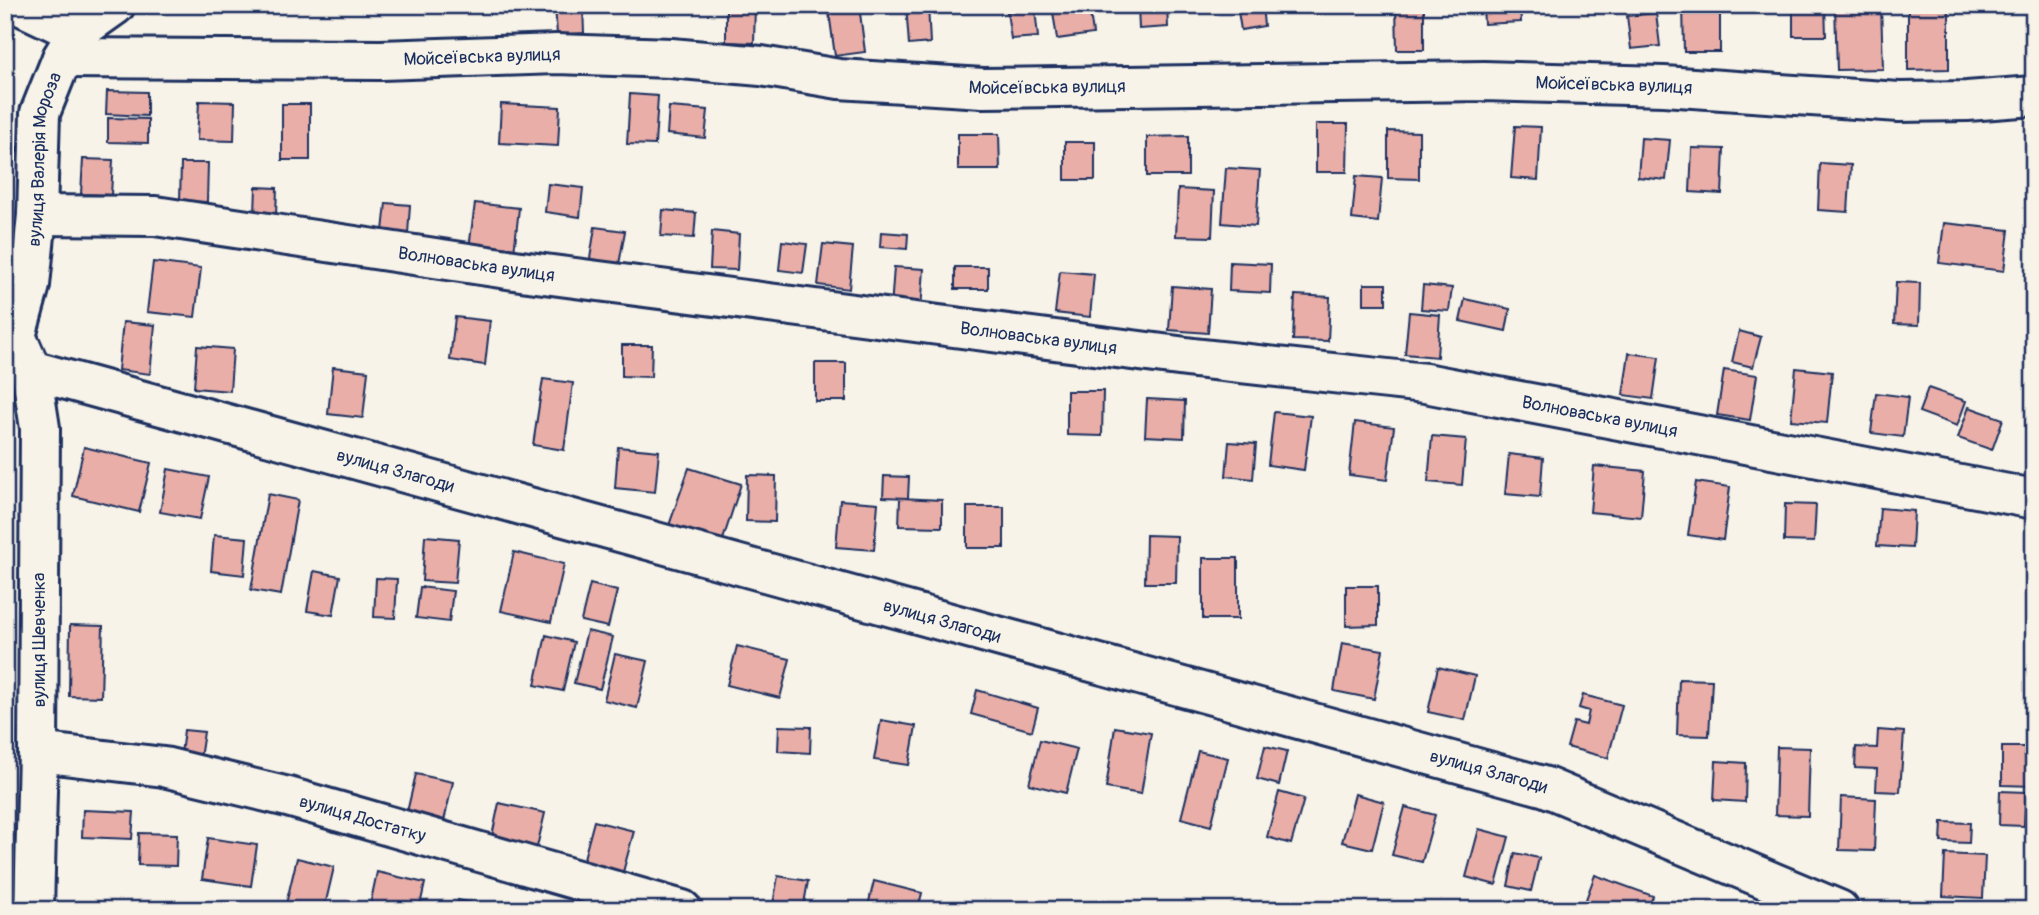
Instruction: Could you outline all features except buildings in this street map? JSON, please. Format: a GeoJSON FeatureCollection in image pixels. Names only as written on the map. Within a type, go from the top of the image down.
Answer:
{"type":"FeatureCollection","features":[{"type":"Feature","properties":{"kind":"street"},"geometry":{"type":"LineString","coordinates":[[20,5],[69,45],[115,5]]}},
{"type":"Feature","properties":{"kind":"street","name":"Мойсеївська вулиця"},"geometry":{"type":"LineString","coordinates":[[69,45],[381,60],[557,54],[671,58],[761,66],[839,79],[984,88],[1484,81],[1664,86],[1899,102],[2034,96]]}},
{"type":"Feature","properties":{"kind":"street","name":"вулиця Валерія Мороза"},"geometry":{"type":"LineString","coordinates":[[10,332],[30,285],[37,215],[40,113],[69,45]]}},
{"type":"Feature","properties":{"kind":"street","name":"Волноваська вулиця"},"geometry":{"type":"LineString","coordinates":[[37,215],[155,216],[535,273],[1194,358],[1425,383],[2034,499]]}},
{"type":"Feature","properties":{"kind":"street","name":"вулиця Шевченка"},"geometry":{"type":"LineString","coordinates":[[10,332],[31,370],[40,428],[34,910]]}},
{"type":"Feature","properties":{"kind":"street","name":"вулиця Злагоди"},"geometry":{"type":"LineString","coordinates":[[31,370],[1546,788],[1839,910]]}},
{"type":"Feature","properties":{"kind":"street","name":"вулиця Достатку"},"geometry":{"type":"LineString","coordinates":[[38,752],[163,767],[275,794],[682,910]]}}]}
